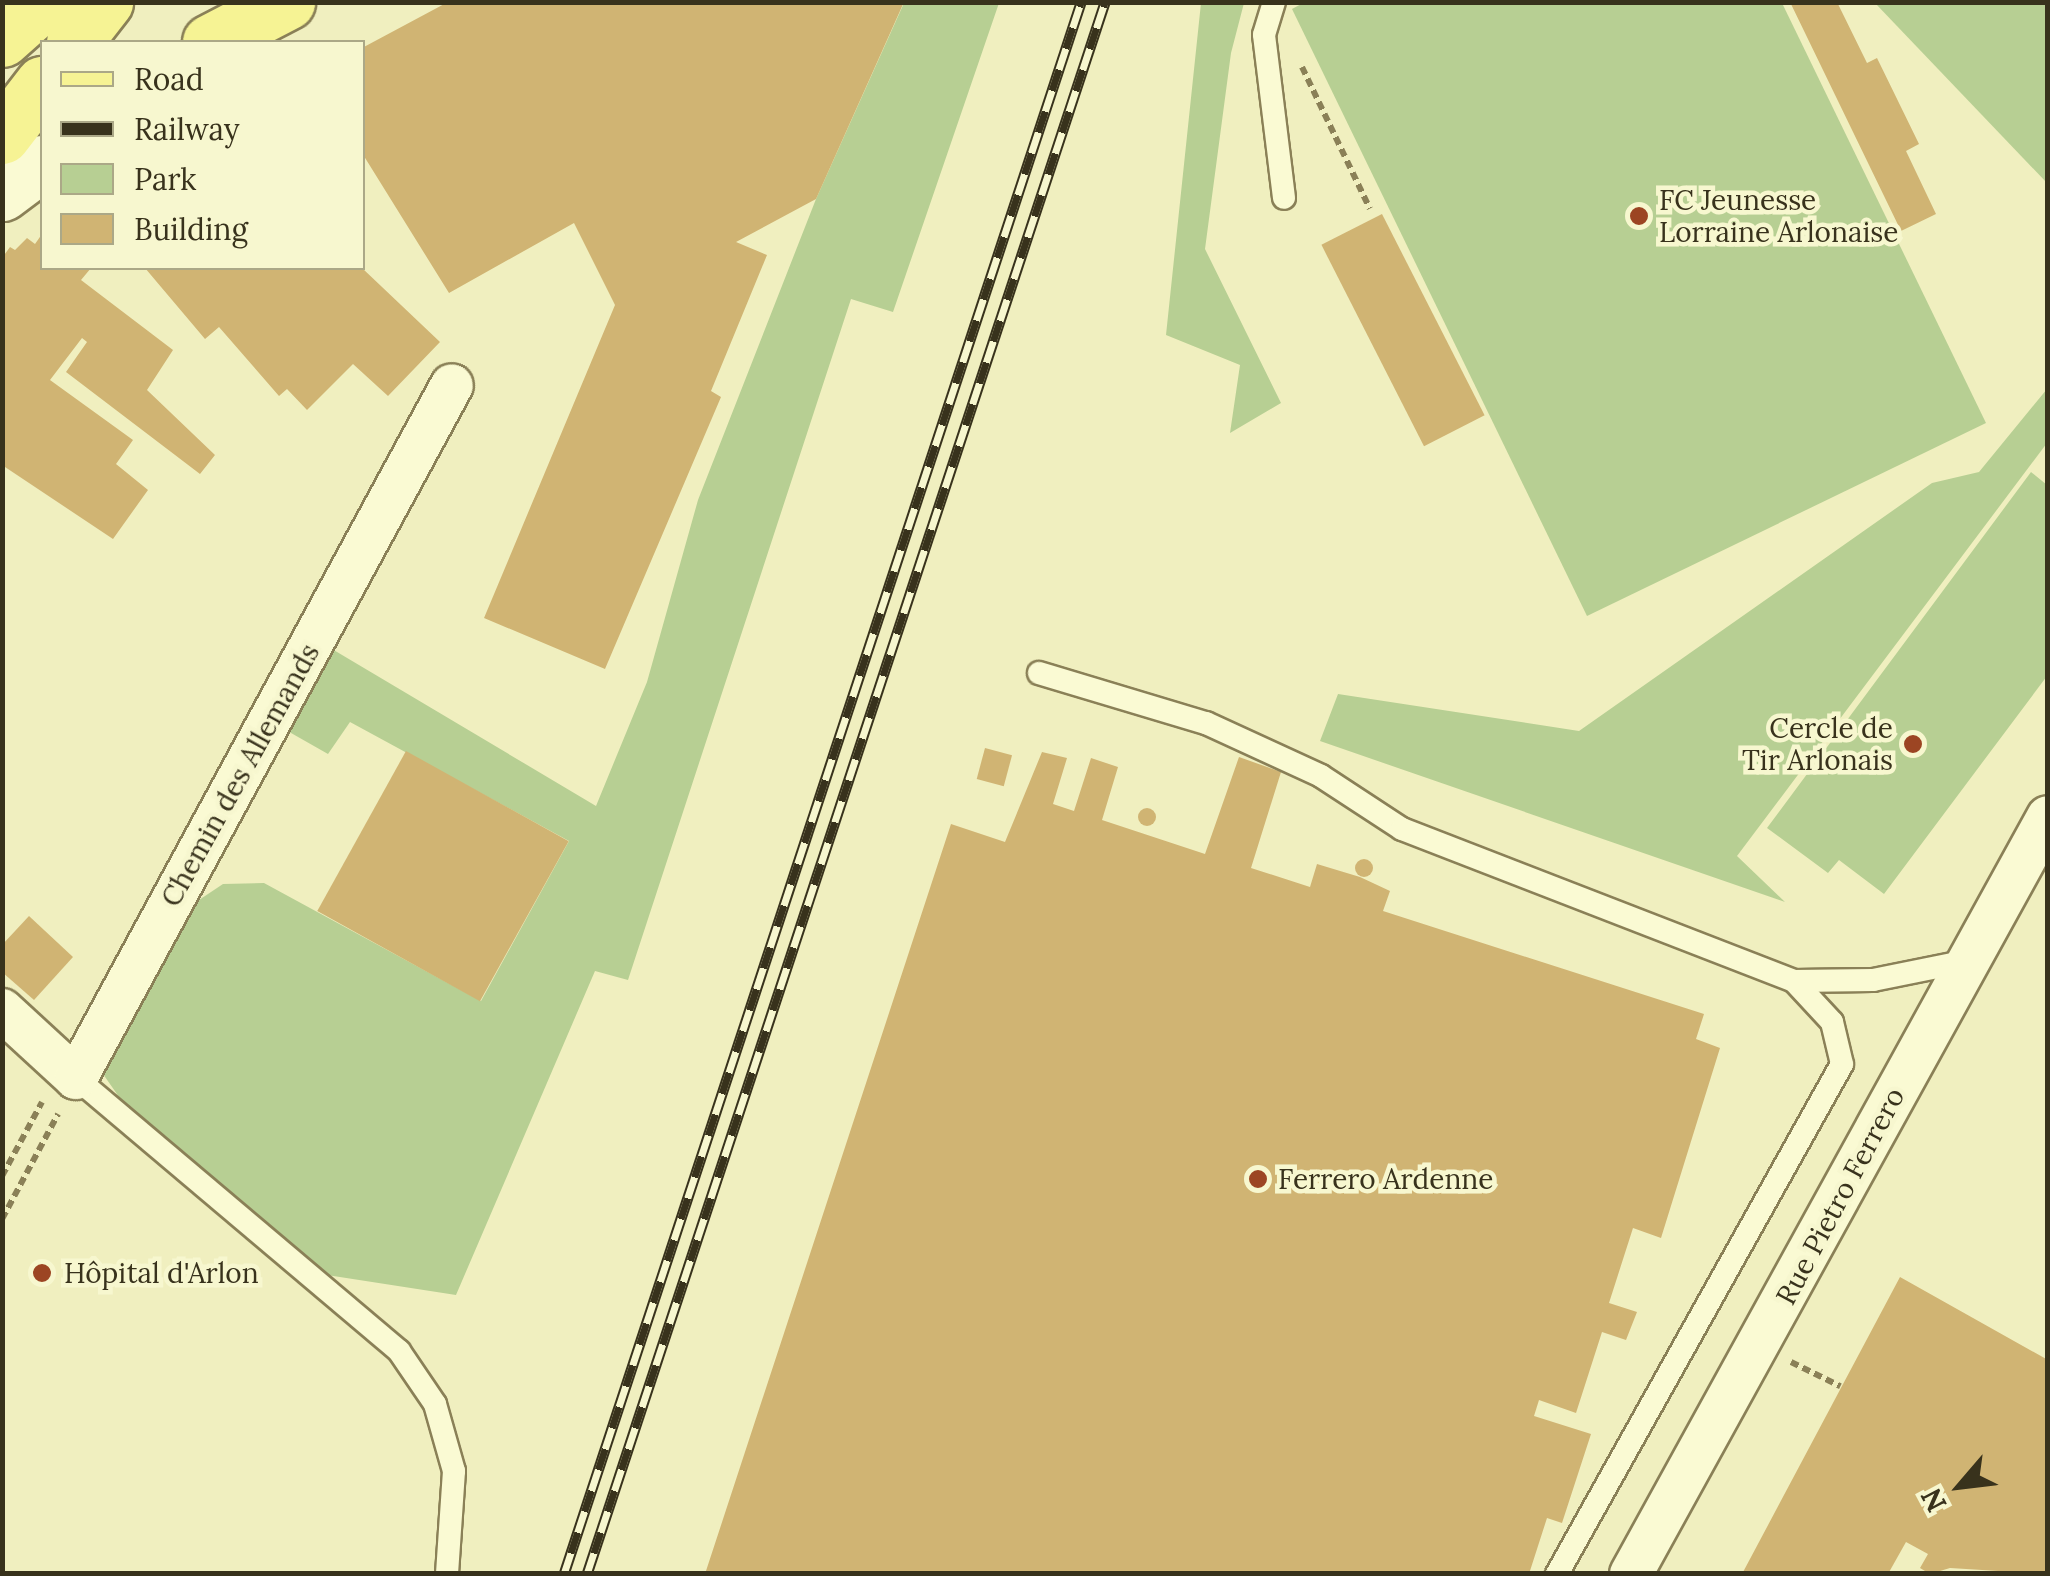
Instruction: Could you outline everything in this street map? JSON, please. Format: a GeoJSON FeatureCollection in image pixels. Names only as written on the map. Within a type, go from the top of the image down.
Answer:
{"type":"FeatureCollection","features":[{"type":"Feature","properties":{"kind":"main road"},"geometry":{"type":"LineString","coordinates":[[2,39],[44,2]]}},
{"type":"Feature","properties":{"kind":"main road"},"geometry":{"type":"LineString","coordinates":[[76,40],[105,2]]}},
{"type":"Feature","properties":{"kind":"main road"},"geometry":{"type":"LineString","coordinates":[[214,40],[287,2]]}},
{"type":"Feature","properties":{"kind":"main road"},"geometry":{"type":"LineString","coordinates":[[2,136],[40,87]]}},
{"type":"Feature","properties":{"kind":"main road"},"geometry":{"type":"LineString","coordinates":[[2,147],[40,130]]}},
{"type":"Feature","properties":{"kind":"main road"},"geometry":{"type":"LineString","coordinates":[[2,193],[40,165]]}},
{"type":"Feature","properties":{"kind":"street","name":"Chemin des Allemands"},"geometry":{"type":"LineString","coordinates":[[69,1071],[452,385]]}},
{"type":"Feature","properties":{"kind":"street","name":"Rue Pietro Ferrero"},"geometry":{"type":"LineString","coordinates":[[1631,1574],[2048,817]]}},
{"type":"Feature","properties":{"kind":"street"},"geometry":{"type":"LineString","coordinates":[[2,1010],[69,1071]]}},
{"type":"Feature","properties":{"kind":"lane"},"geometry":{"type":"LineString","coordinates":[[1273,4],[1264,35],[1284,198]]}},
{"type":"Feature","properties":{"kind":"lane"},"geometry":{"type":"LineString","coordinates":[[1039,673],[1206,723],[1321,776],[1402,829],[1794,980],[1873,980],[1967,961]]}},
{"type":"Feature","properties":{"kind":"lane"},"geometry":{"type":"LineString","coordinates":[[1557,1574],[1842,1064],[1832,1022],[1794,980]]}},
{"type":"Feature","properties":{"kind":"lane"},"geometry":{"type":"LineString","coordinates":[[69,1071],[399,1351],[435,1404],[454,1471],[446,1574]]}},
{"type":"Feature","properties":{"kind":"path"},"geometry":{"type":"LineString","coordinates":[[1273,4],[1370,209]]}},
{"type":"Feature","properties":{"kind":"path"},"geometry":{"type":"LineString","coordinates":[[2,1176],[69,1071]]}},
{"type":"Feature","properties":{"kind":"path"},"geometry":{"type":"LineString","coordinates":[[2,1219],[69,1071]]}},
{"type":"Feature","properties":{"kind":"path"},"geometry":{"type":"LineString","coordinates":[[1759,1346],[1840,1386]]}},
{"type":"Feature","properties":{"kind":"green space","name":"FC Jeunesse Lorraine Arlonaise"},"geometry":{"type":"Polygon","coordinates":[[[1305,2],[1782,3],[1986,423],[1587,616],[1292,9],[1305,2]]]}},
{"type":"Feature","properties":{"kind":"green space"},"geometry":{"type":"Polygon","coordinates":[[[904,3],[999,3],[893,312],[851,299],[628,980],[595,971],[456,1295],[314,1273],[126,1107],[103,1074],[193,904],[223,884],[264,883],[481,1001],[569,841],[350,722],[328,754],[284,729],[332,649],[596,806],[647,682],[698,500],[816,199],[904,3]]]}},
{"type":"Feature","properties":{"kind":"green space"},"geometry":{"type":"Polygon","coordinates":[[[1201,3],[1244,3],[1231,53],[1205,249],[1281,403],[1230,433],[1240,365],[1166,335],[1201,3]]]}},
{"type":"Feature","properties":{"kind":"green space"},"geometry":{"type":"Polygon","coordinates":[[[1875,3],[2047,3],[2047,183],[1875,3]]]}},
{"type":"Feature","properties":{"kind":"green space"},"geometry":{"type":"Polygon","coordinates":[[[2047,389],[2047,443],[1737,856],[1785,902],[1320,741],[1338,694],[1579,731],[1932,483],[1979,472],[2047,389]]]}},
{"type":"Feature","properties":{"kind":"green space","name":"Cercle de Tir Arlonais"},"geometry":{"type":"Polygon","coordinates":[[[2031,472],[2047,485],[2047,676],[1884,894],[1839,860],[1828,873],[1767,828],[2031,472]]]}},
{"type":"Feature","properties":{"kind":"building"},"geometry":{"type":"Polygon","coordinates":[[[448,2],[904,2],[816,199],[736,242],[767,255],[711,391],[721,397],[605,669],[484,618],[615,305],[574,223],[449,293],[365,158],[365,46],[448,2]]]}},
{"type":"Feature","properties":{"kind":"building"},"geometry":{"type":"Polygon","coordinates":[[[1790,2],[1837,2],[1867,63],[1877,58],[1919,144],[1906,151],[1936,214],[1901,231],[1790,2]]]}},
{"type":"Feature","properties":{"kind":"building"},"geometry":{"type":"Polygon","coordinates":[[[1382,214],[1485,415],[1424,446],[1321,245],[1382,214]]]}},
{"type":"Feature","properties":{"kind":"building"},"geometry":{"type":"Polygon","coordinates":[[[40,237],[40,270],[89,270],[81,280],[173,350],[147,390],[215,455],[200,474],[66,372],[87,342],[82,338],[50,380],[133,440],[116,464],[148,490],[113,539],[2,465],[2,258],[10,247],[15,250],[27,238],[35,244],[40,237]]]}},
{"type":"Feature","properties":{"kind":"building"},"geometry":{"type":"Polygon","coordinates":[[[147,270],[364,270],[440,342],[388,396],[353,364],[307,410],[287,389],[279,396],[219,327],[205,339],[147,270]]]}},
{"type":"Feature","properties":{"kind":"building"},"geometry":{"type":"Polygon","coordinates":[[[985,748],[1012,755],[1004,786],[977,779],[985,748]]]}},
{"type":"Feature","properties":{"kind":"building"},"geometry":{"type":"Polygon","coordinates":[[[406,751],[569,841],[480,1001],[317,911],[406,751]]]}},
{"type":"Feature","properties":{"kind":"building","name":"Ferrero Ardenne"},"geometry":{"type":"Polygon","coordinates":[[[1042,752],[1067,758],[1053,804],[1074,811],[1091,758],[1118,767],[1102,820],[1205,854],[1239,757],[1281,772],[1251,868],[1310,887],[1317,864],[1360,877],[1390,891],[1383,911],[1704,1014],[1696,1039],[1720,1048],[1661,1238],[1633,1228],[1609,1303],[1637,1312],[1626,1340],[1602,1332],[1576,1413],[1539,1400],[1534,1416],[1591,1434],[1562,1523],[1547,1518],[1529,1574],[705,1574],[951,824],[1005,842],[1042,752]]]}},
{"type":"Feature","properties":{"kind":"building"},"geometry":{"type":"Polygon","coordinates":[[[1147,808],[1156,817],[1147,826],[1138,817],[1147,808]]]}},
{"type":"Feature","properties":{"kind":"building"},"geometry":{"type":"Polygon","coordinates":[[[1364,859],[1373,868],[1364,877],[1355,868],[1364,859]]]}},
{"type":"Feature","properties":{"kind":"building"},"geometry":{"type":"Polygon","coordinates":[[[29,916],[73,957],[34,1000],[2,972],[2,945],[29,916]]]}},
{"type":"Feature","properties":{"kind":"building"},"geometry":{"type":"Polygon","coordinates":[[[1900,1277],[2048,1360],[2048,1574],[1950,1568],[1930,1574],[1920,1568],[1928,1554],[1906,1542],[1888,1574],[1742,1574],[1900,1277]]]}},
{"type":"Feature","properties":{"kind":"railway"},"geometry":{"type":"LineString","coordinates":[[564,1574],[1081,2]]}},
{"type":"Feature","properties":{"kind":"railway"},"geometry":{"type":"LineString","coordinates":[[587,1574],[1105,2]]}},
{"type":"Feature","properties":{"kind":"place","name":"FC Jeunesse Lorraine Arlonaise"},"geometry":{"type":"Point","coordinates":[1639,216]}},
{"type":"Feature","properties":{"kind":"place","name":"Cercle de Tir Arlonais"},"geometry":{"type":"Point","coordinates":[1913,744]}},
{"type":"Feature","properties":{"kind":"place","name":"Ferrero Ardenne"},"geometry":{"type":"Point","coordinates":[1258,1179]}},
{"type":"Feature","properties":{"kind":"place","name":"Hôpital d'Arlon"},"geometry":{"type":"Point","coordinates":[42,1273]}}]}
